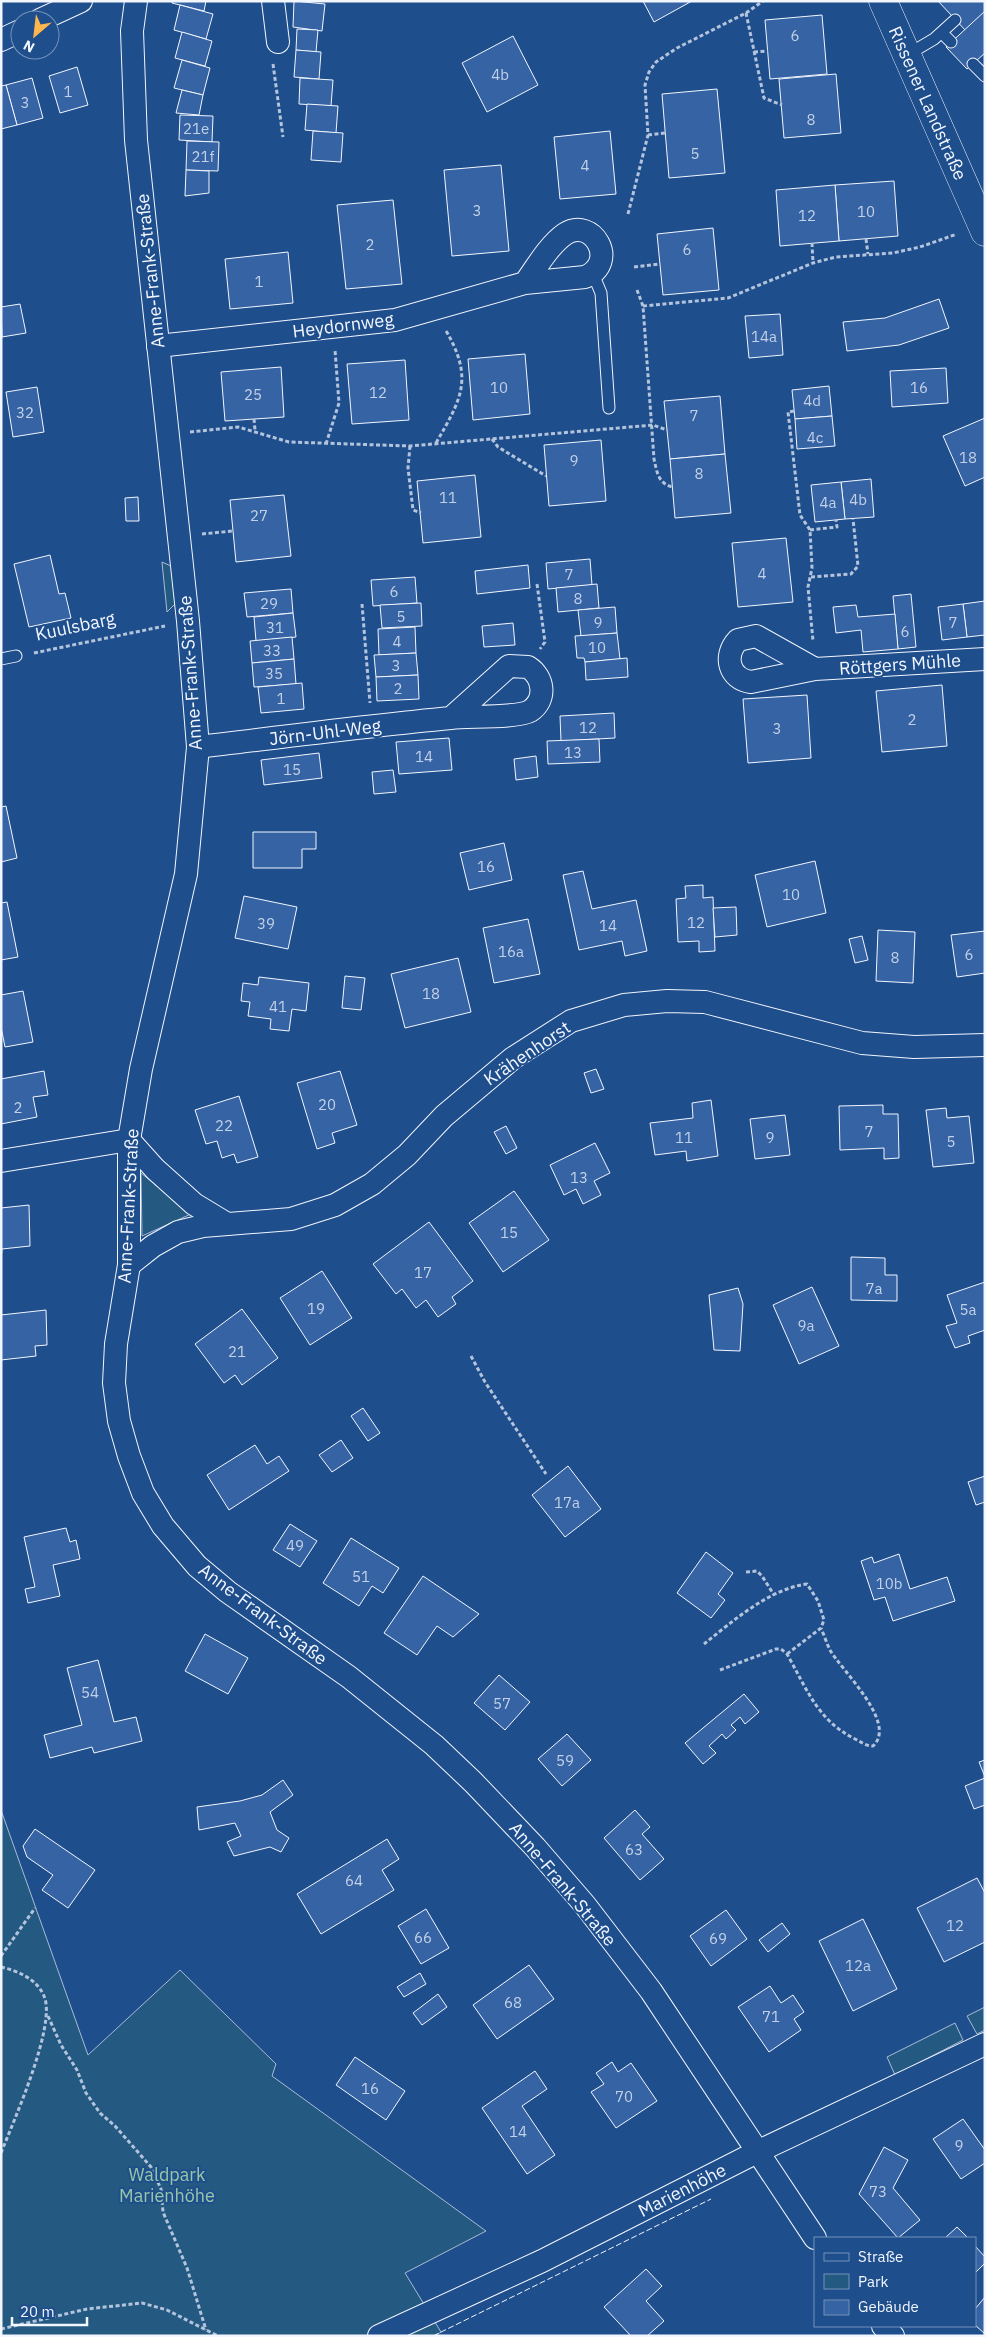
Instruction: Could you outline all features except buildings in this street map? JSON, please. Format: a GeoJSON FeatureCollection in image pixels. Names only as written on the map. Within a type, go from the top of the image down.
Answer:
{"type":"FeatureCollection","features":[{"type":"Feature","properties":{"kind":"main road","name":"Rissener Landstraße"},"geometry":{"type":"LineString","coordinates":[[883,1],[907,55],[975,232]]}},
{"type":"Feature","properties":{"kind":"street"},"geometry":{"type":"LineString","coordinates":[[60,11],[81,1]]}},
{"type":"Feature","properties":{"kind":"street","name":"Anne-Frank-Straße"},"geometry":{"type":"LineString","coordinates":[[136,1],[132,31],[136,140],[188,620],[198,747],[186,874],[141,1070],[129,1140],[129,1265],[116,1344],[114,1383],[119,1421],[144,1493],[163,1526],[184,1553],[228,1592],[378,1699],[434,1745],[473,1782],[535,1847],[651,1991],[814,2237]]}},
{"type":"Feature","properties":{"kind":"street"},"geometry":{"type":"LineString","coordinates":[[273,1],[278,42]]}},
{"type":"Feature","properties":{"kind":"street"},"geometry":{"type":"LineString","coordinates":[[524,283],[559,239],[574,231],[587,232],[593,236],[601,248],[601,263],[592,274]]}},
{"type":"Feature","properties":{"kind":"street","name":"Heydornweg"},"geometry":{"type":"LineString","coordinates":[[158,346],[395,320],[524,283],[585,278],[592,274]]}},
{"type":"Feature","properties":{"kind":"street","name":"Röttgers Mühle"},"geometry":{"type":"LineString","coordinates":[[815,670],[985,659]]}},
{"type":"Feature","properties":{"kind":"street"},"geometry":{"type":"LineString","coordinates":[[452,718],[503,669],[516,664],[528,667]]}},
{"type":"Feature","properties":{"kind":"street","name":"Jörn-Uhl-Weg"},"geometry":{"type":"LineString","coordinates":[[198,747],[452,718],[524,713],[539,701],[542,690],[537,674],[528,667]]}},
{"type":"Feature","properties":{"kind":"street","name":"Krähenhorst"},"geometry":{"type":"LineString","coordinates":[[129,1265],[153,1246],[178,1232],[228,1224],[291,1219],[342,1201],[372,1184],[407,1155],[444,1116],[513,1058],[571,1021],[624,1005],[666,1001],[706,1002],[862,1043],[914,1047],[985,1045]]}},
{"type":"Feature","properties":{"kind":"street"},"geometry":{"type":"LineString","coordinates":[[1,1161],[129,1140],[155,1169],[194,1204],[228,1224]]}},
{"type":"Feature","properties":{"kind":"street","name":"Marienhöhe"},"geometry":{"type":"LineString","coordinates":[[379,2336],[542,2261],[757,2152],[985,2044]]}},
{"type":"Feature","properties":{"kind":"street"},"geometry":{"type":"LineString","coordinates":[[884,2327],[893,2336]]}},
{"type":"Feature","properties":{"kind":"lane"},"geometry":{"type":"LineString","coordinates":[[907,55],[942,32],[955,20]]}},
{"type":"Feature","properties":{"kind":"lane"},"geometry":{"type":"LineString","coordinates":[[942,32],[951,42]]}},
{"type":"Feature","properties":{"kind":"lane"},"geometry":{"type":"LineString","coordinates":[[973,64],[985,76]]}},
{"type":"Feature","properties":{"kind":"lane"},"geometry":{"type":"LineString","coordinates":[[592,274],[600,293],[609,408]]}},
{"type":"Feature","properties":{"kind":"lane","name":"Kuulsbarg"},"geometry":{"type":"LineString","coordinates":[[1,660],[16,656]]}},
{"type":"Feature","properties":{"kind":"path"},"geometry":{"type":"LineString","coordinates":[[628,214],[648,135],[645,85],[649,72],[656,62],[677,48],[746,13],[763,1]]}},
{"type":"Feature","properties":{"kind":"path"},"geometry":{"type":"LineString","coordinates":[[746,13],[764,98],[782,105]]}},
{"type":"Feature","properties":{"kind":"path"},"geometry":{"type":"LineString","coordinates":[[278,42],[272,56],[283,137]]}},
{"type":"Feature","properties":{"kind":"path"},"geometry":{"type":"LineString","coordinates":[[754,52],[768,51]]}},
{"type":"Feature","properties":{"kind":"path"},"geometry":{"type":"LineString","coordinates":[[648,135],[665,133]]}},
{"type":"Feature","properties":{"kind":"path"},"geometry":{"type":"LineString","coordinates":[[643,306],[728,298],[813,263],[836,257],[893,253],[975,232]]}},
{"type":"Feature","properties":{"kind":"path"},"geometry":{"type":"LineString","coordinates":[[866,239],[868,254]]}},
{"type":"Feature","properties":{"kind":"path"},"geometry":{"type":"LineString","coordinates":[[812,243],[813,263]]}},
{"type":"Feature","properties":{"kind":"path"},"geometry":{"type":"LineString","coordinates":[[634,267],[660,264]]}},
{"type":"Feature","properties":{"kind":"path"},"geometry":{"type":"LineString","coordinates":[[637,290],[643,306],[654,459],[659,479],[665,485],[672,486]]}},
{"type":"Feature","properties":{"kind":"path"},"geometry":{"type":"LineString","coordinates":[[436,444],[456,408],[463,390],[461,367],[456,348],[442,323]]}},
{"type":"Feature","properties":{"kind":"path"},"geometry":{"type":"LineString","coordinates":[[326,444],[340,403],[334,341]]}},
{"type":"Feature","properties":{"kind":"path"},"geometry":{"type":"LineString","coordinates":[[794,411],[788,412],[789,428],[800,515],[810,530],[811,577],[808,587],[815,670]]}},
{"type":"Feature","properties":{"kind":"path"},"geometry":{"type":"LineString","coordinates":[[254,419],[255,431]]}},
{"type":"Feature","properties":{"kind":"path"},"geometry":{"type":"LineString","coordinates":[[182,433],[238,427],[288,442],[410,446],[653,425],[667,430]]}},
{"type":"Feature","properties":{"kind":"path"},"geometry":{"type":"LineString","coordinates":[[789,428],[795,428]]}},
{"type":"Feature","properties":{"kind":"path"},"geometry":{"type":"LineString","coordinates":[[492,439],[498,447],[546,476]]}},
{"type":"Feature","properties":{"kind":"path"},"geometry":{"type":"LineString","coordinates":[[410,446],[408,468],[413,510],[421,513]]}},
{"type":"Feature","properties":{"kind":"path"},"geometry":{"type":"LineString","coordinates":[[811,577],[851,574],[858,566],[853,518]]}},
{"type":"Feature","properties":{"kind":"path"},"geometry":{"type":"LineString","coordinates":[[810,530],[837,527],[836,520]]}},
{"type":"Feature","properties":{"kind":"path"},"geometry":{"type":"LineString","coordinates":[[200,534],[233,531]]}},
{"type":"Feature","properties":{"kind":"path"},"geometry":{"type":"LineString","coordinates":[[528,667],[545,642],[537,584]]}},
{"type":"Feature","properties":{"kind":"path"},"geometry":{"type":"LineString","coordinates":[[362,604],[372,727]]}},
{"type":"Feature","properties":{"kind":"path","name":"Kuulsbarg"},"geometry":{"type":"LineString","coordinates":[[16,656],[157,627]]}},
{"type":"Feature","properties":{"kind":"path"},"geometry":{"type":"LineString","coordinates":[[470,1356],[546,1474]]}},
{"type":"Feature","properties":{"kind":"path"},"geometry":{"type":"LineString","coordinates":[[746,1572],[757,1571],[774,1594]]}},
{"type":"Feature","properties":{"kind":"path"},"geometry":{"type":"LineString","coordinates":[[704,1644],[774,1594],[792,1586],[807,1584],[822,1612],[824,1620],[822,1628],[830,1650],[877,1717],[880,1731],[878,1742],[873,1746],[848,1736],[831,1725],[821,1714],[787,1654],[781,1649],[776,1649],[720,1670]]}},
{"type":"Feature","properties":{"kind":"path"},"geometry":{"type":"LineString","coordinates":[[787,1654],[822,1628]]}},
{"type":"Feature","properties":{"kind":"path"},"geometry":{"type":"LineString","coordinates":[[1,1956],[35,1908]]}},
{"type":"Feature","properties":{"kind":"path"},"geometry":{"type":"LineString","coordinates":[[1,1967],[15,1970],[31,1980],[44,1996],[48,2016],[61,2045],[78,2070],[86,2093],[100,2113],[140,2153],[151,2167],[161,2189],[163,2212],[187,2268],[206,2330]]}},
{"type":"Feature","properties":{"kind":"path"},"geometry":{"type":"LineString","coordinates":[[1,2153],[30,2077],[48,2016]]}},
{"type":"Feature","properties":{"kind":"path"},"geometry":{"type":"LineString","coordinates":[[1,2329],[87,2309],[142,2303],[167,2310],[218,2336]]}},
{"type":"Feature","properties":{"kind":"green space"},"geometry":{"type":"Polygon","coordinates":[[[162,562],[173,567],[176,603],[167,612],[162,562]]]}},
{"type":"Feature","properties":{"kind":"green space"},"geometry":{"type":"Polygon","coordinates":[[[141,1173],[191,1214],[142,1236],[141,1173]]]}},
{"type":"Feature","properties":{"kind":"green space","name":"Waldpark Marienhöhe"},"geometry":{"type":"Polygon","coordinates":[[[1,1810],[88,2055],[180,1970],[276,2064],[272,2076],[486,2231],[405,2273],[441,2332],[435,2336],[1,2336],[1,1810]]]}},
{"type":"Feature","properties":{"kind":"green space"},"geometry":{"type":"Polygon","coordinates":[[[985,2007],[985,2030],[977,2034],[967,2016],[985,2007]]]}},
{"type":"Feature","properties":{"kind":"green space"},"geometry":{"type":"Polygon","coordinates":[[[955,2023],[963,2040],[895,2075],[887,2057],[955,2023]]]}},
{"type":"Feature","properties":{"kind":"fence"},"geometry":{"type":"LineString","coordinates":[[433,2336],[711,2199]]}}]}
